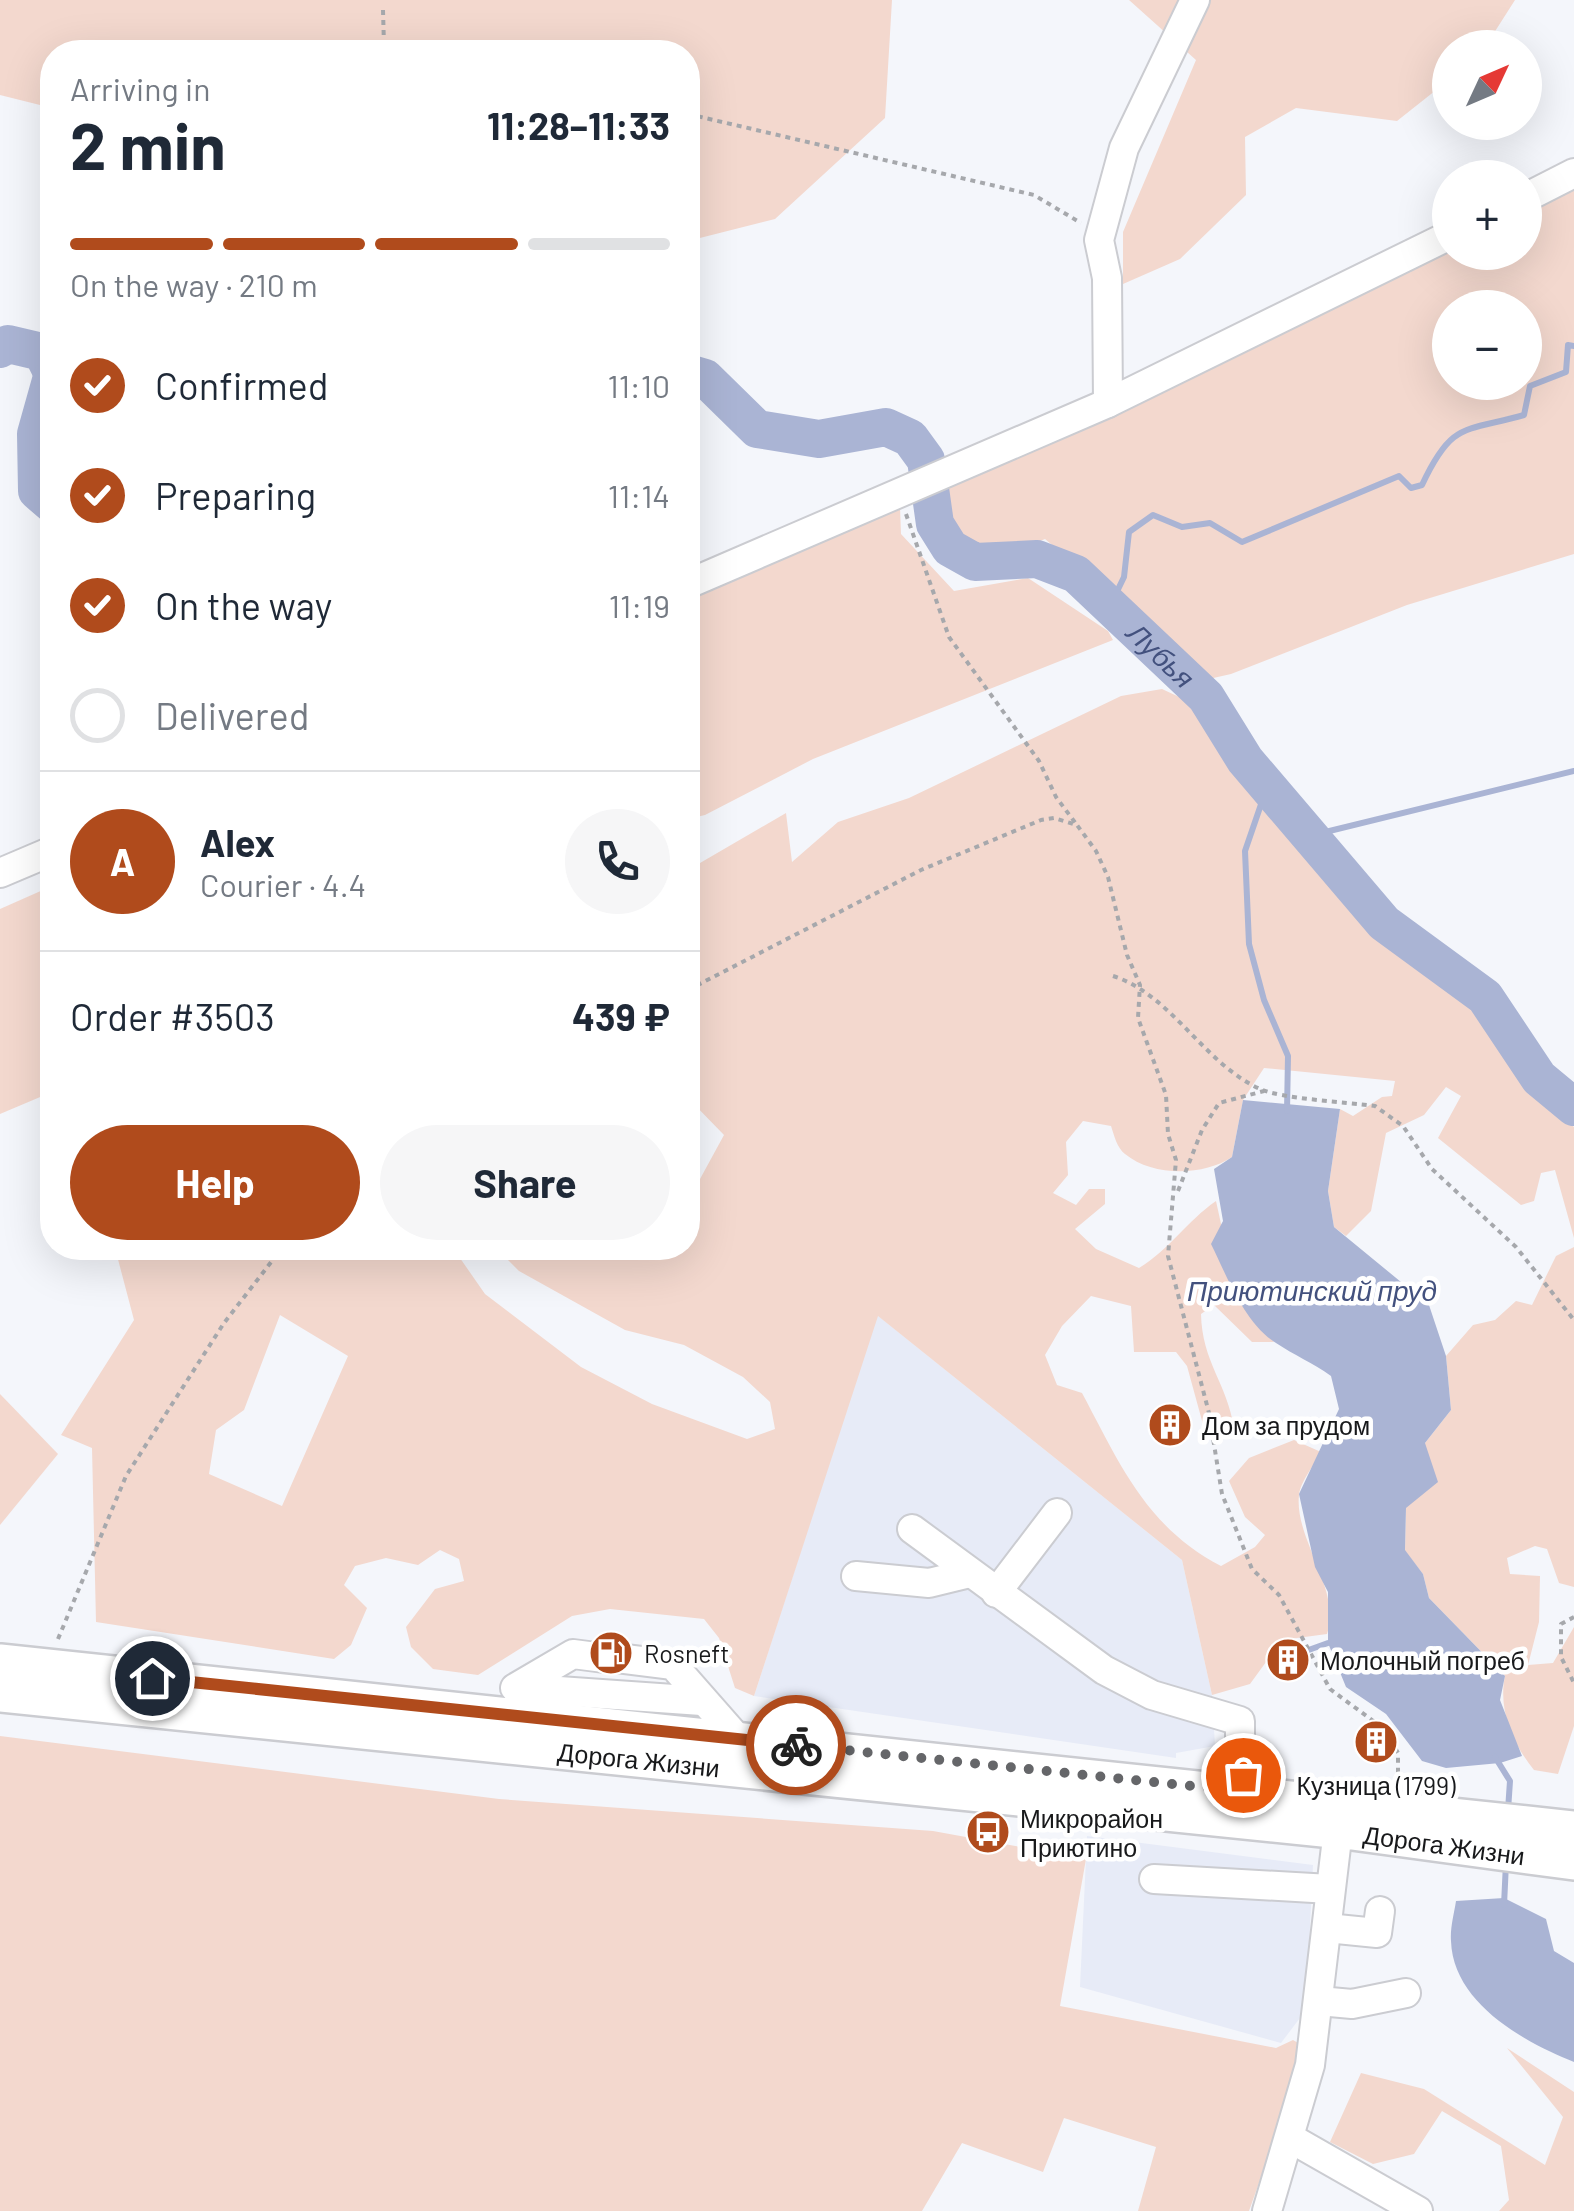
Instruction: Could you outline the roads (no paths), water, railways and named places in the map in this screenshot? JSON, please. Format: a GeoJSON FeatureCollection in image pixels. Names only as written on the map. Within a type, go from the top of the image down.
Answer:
{"type":"FeatureCollection","features":[{"type":"Feature","properties":{"kind":"main road","name":"Дорога Жизни"},"geometry":{"type":"LineString","coordinates":[[0,1662],[1240,1791],[1568,1845]]}},
{"type":"Feature","properties":{"kind":"main road","name":"Дорога Жизни"},"geometry":{"type":"LineString","coordinates":[[0,1694],[1338,1830],[1466,1831]]}},
{"type":"Feature","properties":{"kind":"street"},"geometry":{"type":"LineString","coordinates":[[1108,403],[1106,278],[1099,240],[1124,148],[1195,0]]}},
{"type":"Feature","properties":{"kind":"street"},"geometry":{"type":"LineString","coordinates":[[1542,189],[1574,173]]}},
{"type":"Feature","properties":{"kind":"street"},"geometry":{"type":"LineString","coordinates":[[700,579],[1108,403],[1432,243]]}},
{"type":"Feature","properties":{"kind":"street"},"geometry":{"type":"LineString","coordinates":[[0,873],[40,856]]}},
{"type":"Feature","properties":{"kind":"street"},"geometry":{"type":"LineString","coordinates":[[996,1593],[1057,1513]]}},
{"type":"Feature","properties":{"kind":"street"},"geometry":{"type":"LineString","coordinates":[[912,1528],[1104,1670],[1152,1695],[1240,1721],[1240,1791]]}},
{"type":"Feature","properties":{"kind":"street"},"geometry":{"type":"LineString","coordinates":[[856,1576],[929,1583],[970,1573]]}},
{"type":"Feature","properties":{"kind":"street"},"geometry":{"type":"LineString","coordinates":[[473,1712],[573,1654],[674,1666],[738,1739]]}},
{"type":"Feature","properties":{"kind":"street"},"geometry":{"type":"LineString","coordinates":[[516,1688],[702,1701]]}},
{"type":"Feature","properties":{"kind":"street"},"geometry":{"type":"LineString","coordinates":[[1266,2211],[1310,2065],[1338,1830]]}},
{"type":"Feature","properties":{"kind":"street"},"geometry":{"type":"LineString","coordinates":[[1154,1879],[1330,1889]]}},
{"type":"Feature","properties":{"kind":"street"},"geometry":{"type":"LineString","coordinates":[[1327,1928],[1377,1933],[1380,1911]]}},
{"type":"Feature","properties":{"kind":"street"},"geometry":{"type":"LineString","coordinates":[[1319,2002],[1352,2004],[1406,1992]]}},
{"type":"Feature","properties":{"kind":"street"},"geometry":{"type":"LineString","coordinates":[[1290,2138],[1418,2211]]}},
{"type":"Feature","properties":{"kind":"water","name":"Приютинский пруд"},"geometry":{"type":"Polygon","coordinates":[[[1243,1100],[1340,1109],[1328,1191],[1334,1227],[1429,1305],[1446,1356],[1451,1410],[1425,1443],[1438,1482],[1406,1508],[1405,1550],[1423,1574],[1429,1598],[1505,1676],[1500,1700],[1522,1756],[1500,1763],[1446,1768],[1422,1761],[1386,1714],[1346,1687],[1328,1643],[1328,1592],[1315,1567],[1299,1494],[1339,1409],[1331,1376],[1276,1343],[1255,1324],[1211,1244],[1223,1221],[1214,1169],[1232,1157],[1243,1100]]]}},
{"type":"Feature","properties":{"kind":"water"},"geometry":{"type":"Polygon","coordinates":[[[1504,1898],[1546,1919],[1554,1951],[1574,1963],[1574,2062],[1534,2043],[1494,2017],[1464,1983],[1455,1963],[1451,1936],[1456,1901],[1504,1898]]]}},
{"type":"Feature","properties":{"kind":"waterway","name":"Лубья"},"geometry":{"type":"LineString","coordinates":[[0,349],[8,344],[40,352]]}},
{"type":"Feature","properties":{"kind":"waterway"},"geometry":{"type":"LineString","coordinates":[[1109,608],[1124,577],[1129,532],[1153,515],[1182,527],[1210,523],[1242,542],[1399,476],[1411,488],[1422,485],[1442,449],[1462,432],[1524,415],[1530,386],[1566,372],[1568,345],[1574,346]]}},
{"type":"Feature","properties":{"kind":"waterway","name":"Лубья"},"geometry":{"type":"LineString","coordinates":[[700,377],[757,429],[819,439],[886,427],[910,438],[926,460],[935,524],[950,548],[975,562],[1037,559],[1076,574],[1206,697],[1245,760],[1384,923],[1485,997],[1539,1078],[1574,1107]]}},
{"type":"Feature","properties":{"kind":"waterway","name":"Лубья"},"geometry":{"type":"LineString","coordinates":[[40,420],[36,434],[40,494]]}},
{"type":"Feature","properties":{"kind":"waterway"},"geometry":{"type":"LineString","coordinates":[[1309,836],[1574,771]]}},
{"type":"Feature","properties":{"kind":"waterway"},"geometry":{"type":"LineString","coordinates":[[1267,787],[1245,851],[1249,944],[1264,1000],[1288,1056],[1287,1111]]}},
{"type":"Feature","properties":{"kind":"waterway"},"geometry":{"type":"LineString","coordinates":[[1303,1652],[1328,1643]]}},
{"type":"Feature","properties":{"kind":"waterway"},"geometry":{"type":"LineString","coordinates":[[1495,1757],[1510,1781],[1508,1810]]}},
{"type":"Feature","properties":{"kind":"waterway"},"geometry":{"type":"LineString","coordinates":[[1504,1905],[1506,1863]]}},
{"type":"Feature","properties":{"kind":"place","name":"Дом за прудом"},"geometry":{"type":"Point","coordinates":[1170,1425]}},
{"type":"Feature","properties":{"kind":"place","name":"Rosneft"},"geometry":{"type":"Point","coordinates":[611,1653]}},
{"type":"Feature","properties":{"kind":"place","name":"Молочный погреб"},"geometry":{"type":"Point","coordinates":[1288,1660]}},
{"type":"Feature","properties":{"kind":"place","name":"Кузница (1799)"},"geometry":{"type":"Point","coordinates":[1376,1742]}},
{"type":"Feature","properties":{"kind":"place","name":"Микрорайон Приютино"},"geometry":{"type":"Point","coordinates":[988,1832]}}]}
